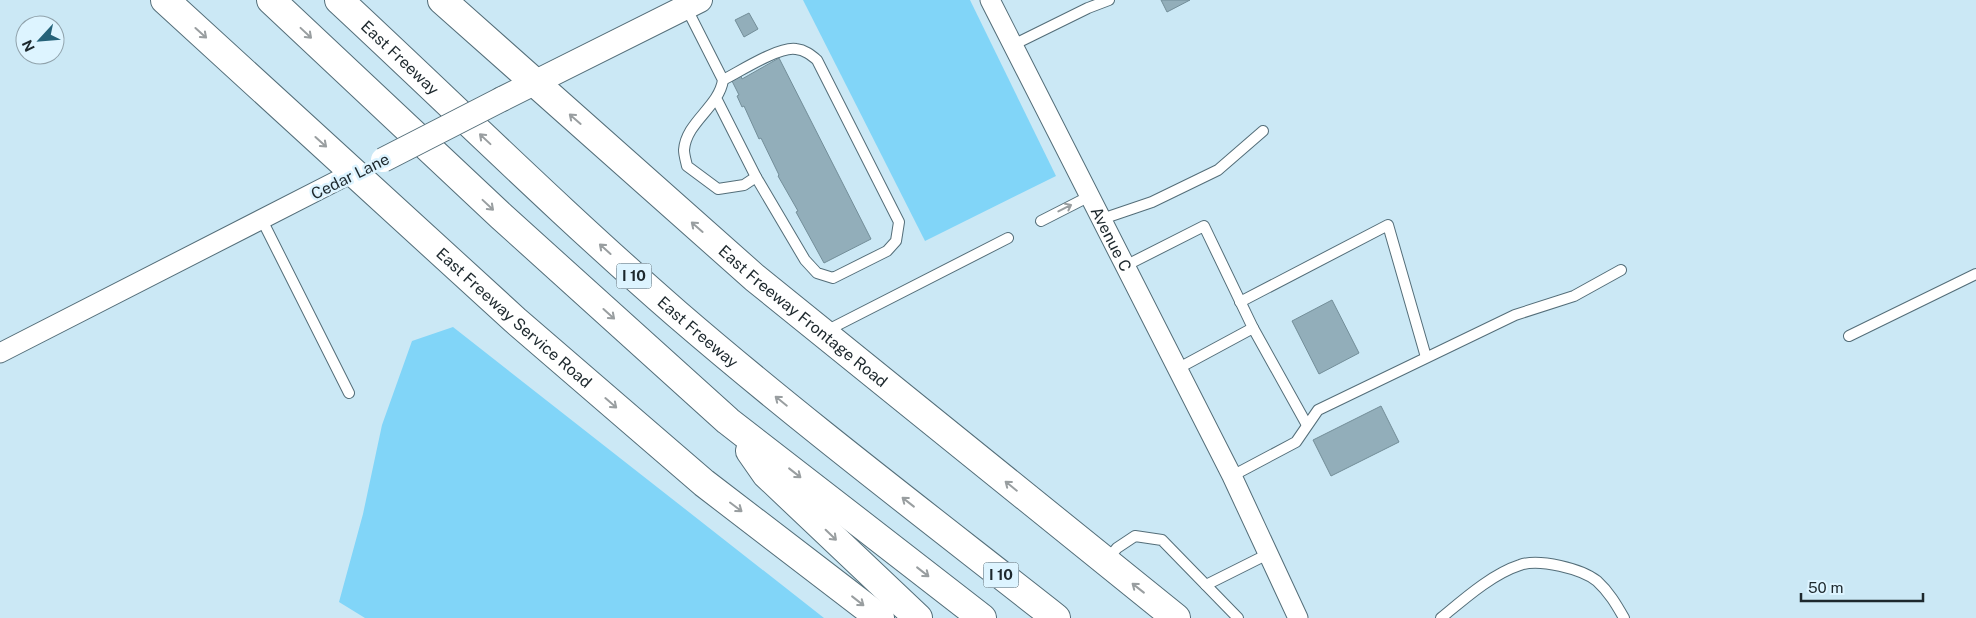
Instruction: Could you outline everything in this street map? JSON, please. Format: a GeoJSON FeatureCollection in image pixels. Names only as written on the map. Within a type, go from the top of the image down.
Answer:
{"type":"FeatureCollection","features":[{"type":"Feature","properties":{"kind":"main road","name":"East Freeway Service Road"},"geometry":{"type":"LineString","coordinates":[[164,0],[515,320],[704,483],[880,618]]}},
{"type":"Feature","properties":{"kind":"main road","name":"I 10"},"geometry":{"type":"LineString","coordinates":[[270,0],[500,216],[728,421],[982,618]]}},
{"type":"Feature","properties":{"kind":"main road","name":"East Freeway"},"geometry":{"type":"LineString","coordinates":[[339,0],[486,140],[677,314],[762,386],[1056,618]]}},
{"type":"Feature","properties":{"kind":"main road","name":"East Freeway Frontage Road"},"geometry":{"type":"LineString","coordinates":[[442,0],[533,83],[821,333],[1176,618]]}},
{"type":"Feature","properties":{"kind":"main road"},"geometry":{"type":"LineString","coordinates":[[728,421],[766,474],[918,618]]}},
{"type":"Feature","properties":{"kind":"main road"},"geometry":{"type":"LineString","coordinates":[[946,532],[1077,618]]}},
{"type":"Feature","properties":{"kind":"street","name":"Avenue C"},"geometry":{"type":"LineString","coordinates":[[990,0],[1232,476],[1298,618]]}},
{"type":"Feature","properties":{"kind":"street","name":"Cedar Lane"},"geometry":{"type":"LineString","coordinates":[[0,353],[354,172],[383,160],[693,4]]}},
{"type":"Feature","properties":{"kind":"lane"},"geometry":{"type":"LineString","coordinates":[[1013,45],[1088,8],[1109,0]]}},
{"type":"Feature","properties":{"kind":"lane"},"geometry":{"type":"LineString","coordinates":[[693,4],[723,80],[721,91],[691,131],[684,150],[687,166],[718,189],[744,185],[756,177]]}},
{"type":"Feature","properties":{"kind":"lane"},"geometry":{"type":"LineString","coordinates":[[716,98],[756,177],[805,260],[817,273],[832,278],[887,251],[896,241],[899,222],[817,60],[810,53],[795,48],[776,54],[723,80]]}},
{"type":"Feature","properties":{"kind":"lane"},"geometry":{"type":"LineString","coordinates":[[1102,219],[1152,202],[1218,170],[1264,131]]}},
{"type":"Feature","properties":{"kind":"lane"},"geometry":{"type":"LineString","coordinates":[[1041,221],[1090,196]]}},
{"type":"Feature","properties":{"kind":"lane"},"geometry":{"type":"LineString","coordinates":[[262,220],[349,393]]}},
{"type":"Feature","properties":{"kind":"lane"},"geometry":{"type":"LineString","coordinates":[[1240,302],[1388,225],[1426,358]]}},
{"type":"Feature","properties":{"kind":"lane"},"geometry":{"type":"LineString","coordinates":[[1125,266],[1204,226],[1253,328],[1307,426]]}},
{"type":"Feature","properties":{"kind":"lane"},"geometry":{"type":"LineString","coordinates":[[821,333],[1008,238]]}},
{"type":"Feature","properties":{"kind":"lane"},"geometry":{"type":"LineString","coordinates":[[1232,476],[1296,442],[1318,410],[1515,315],[1574,296],[1621,270]]}},
{"type":"Feature","properties":{"kind":"lane"},"geometry":{"type":"LineString","coordinates":[[1849,336],[1976,274]]}},
{"type":"Feature","properties":{"kind":"lane"},"geometry":{"type":"LineString","coordinates":[[1177,369],[1253,328]]}},
{"type":"Feature","properties":{"kind":"lane"},"geometry":{"type":"LineString","coordinates":[[1105,562],[1117,548],[1135,536],[1162,540],[1238,618]]}},
{"type":"Feature","properties":{"kind":"lane"},"geometry":{"type":"LineString","coordinates":[[1206,585],[1268,554]]}},
{"type":"Feature","properties":{"kind":"lane"},"geometry":{"type":"LineString","coordinates":[[1441,618],[1482,586],[1520,564],[1537,562],[1560,566],[1595,580],[1614,598],[1624,618]]}},
{"type":"Feature","properties":{"kind":"shaded area"},"geometry":{"type":"Polygon","coordinates":[[[803,0],[970,0],[1056,176],[925,241],[803,0]]]}},
{"type":"Feature","properties":{"kind":"shaded area"},"geometry":{"type":"Polygon","coordinates":[[[453,327],[824,618],[365,618],[339,602],[363,514],[382,425],[412,341],[453,327]]]}},
{"type":"Feature","properties":{"kind":"building"},"geometry":{"type":"Polygon","coordinates":[[[1161,0],[1190,0],[1167,12],[1161,0]]]}},
{"type":"Feature","properties":{"kind":"building"},"geometry":{"type":"Polygon","coordinates":[[[749,13],[758,29],[744,37],[735,20],[749,13]]]}},
{"type":"Feature","properties":{"kind":"building"},"geometry":{"type":"Polygon","coordinates":[[[779,58],[871,239],[824,263],[796,212],[798,211],[778,176],[761,138],[759,139],[744,106],[742,107],[737,96],[739,95],[732,81],[741,76],[742,79],[779,58]]]}},
{"type":"Feature","properties":{"kind":"building"},"geometry":{"type":"Polygon","coordinates":[[[1332,300],[1359,353],[1319,374],[1292,321],[1332,300]]]}},
{"type":"Feature","properties":{"kind":"building"},"geometry":{"type":"Polygon","coordinates":[[[1381,406],[1399,442],[1331,476],[1313,440],[1381,406]]]}}]}
